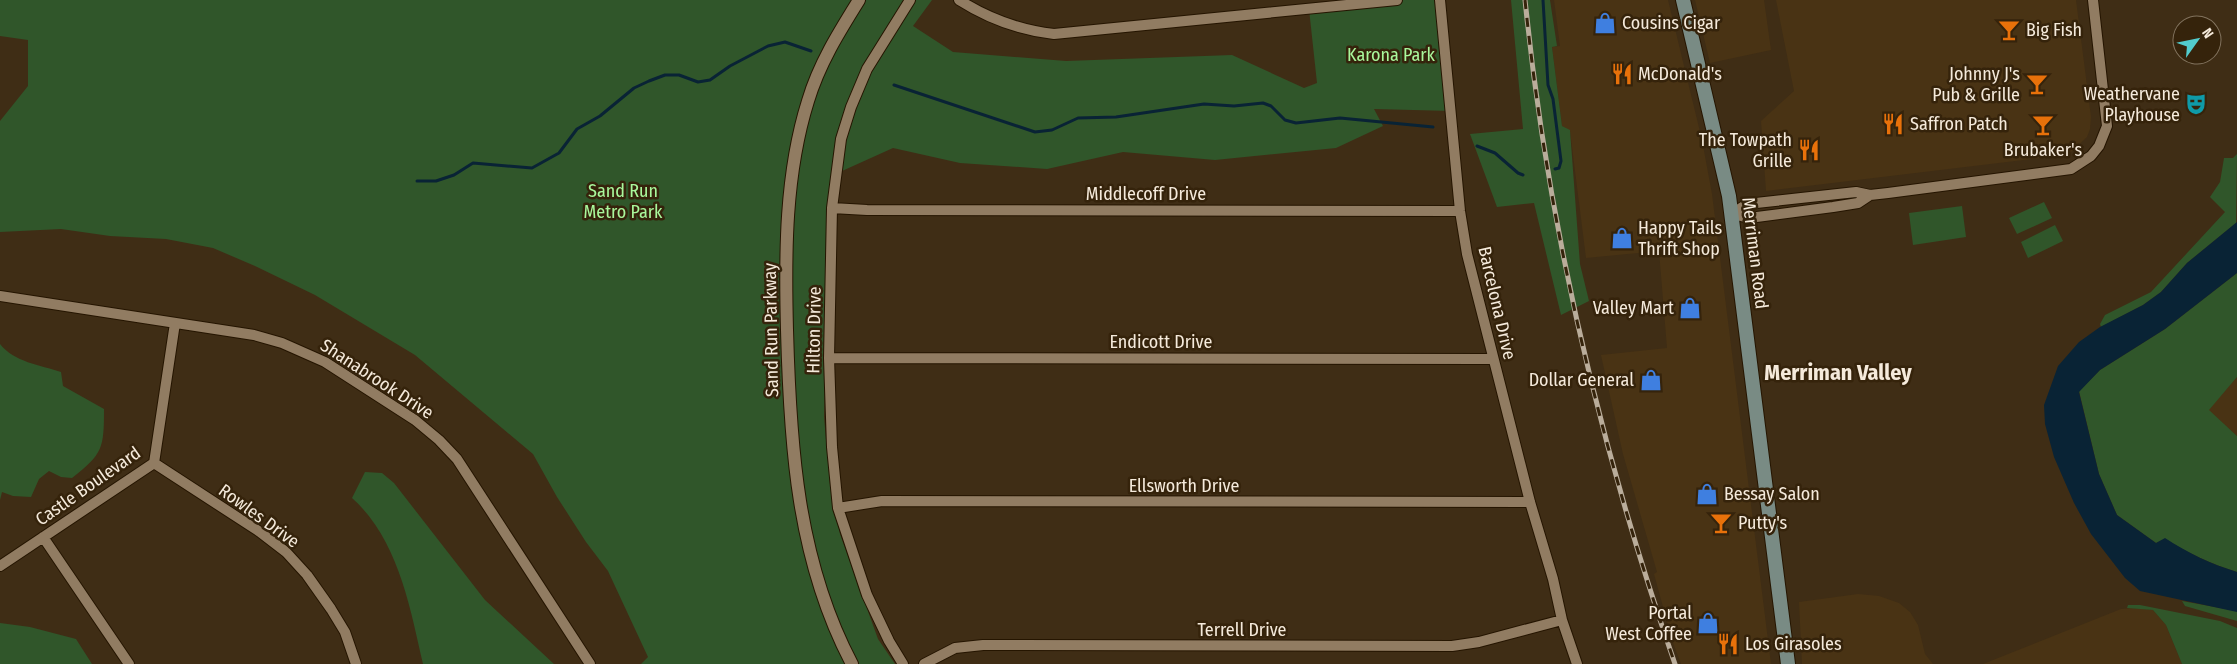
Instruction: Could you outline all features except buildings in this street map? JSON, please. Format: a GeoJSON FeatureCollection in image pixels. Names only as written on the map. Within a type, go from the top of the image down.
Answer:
{"type":"FeatureCollection","features":[{"type":"Feature","properties":{"kind":"main road","name":"Merriman Road"},"geometry":{"type":"LineString","coordinates":[[1683,0],[1723,163],[1732,214],[1788,664]]}},
{"type":"Feature","properties":{"kind":"street","name":"Sand Run Parkway"},"geometry":{"type":"LineString","coordinates":[[852,664],[824,602],[802,517],[794,462],[786,307],[790,195],[802,124],[815,81],[827,53],[859,0]]}},
{"type":"Feature","properties":{"kind":"street","name":"Hilton Drive"},"geometry":{"type":"LineString","coordinates":[[903,664],[889,641],[867,595],[838,508],[832,448],[829,358],[832,208],[836,166],[851,107],[876,52],[910,0]]}},
{"type":"Feature","properties":{"kind":"street"},"geometry":{"type":"LineString","coordinates":[[959,0],[982,14],[1010,26],[1054,34],[1397,0]]}},
{"type":"Feature","properties":{"kind":"street","name":"Barcelona Drive"},"geometry":{"type":"LineString","coordinates":[[1440,0],[1460,211],[1467,254],[1530,502],[1562,620],[1577,664]]}},
{"type":"Feature","properties":{"kind":"street"},"geometry":{"type":"LineString","coordinates":[[1732,214],[1747,204],[1856,192],[1870,195],[2070,169],[2091,156],[2099,146],[2107,126],[2093,0]]}},
{"type":"Feature","properties":{"kind":"street"},"geometry":{"type":"LineString","coordinates":[[1839,194],[1841,206]]}},
{"type":"Feature","properties":{"kind":"street"},"geometry":{"type":"LineString","coordinates":[[1732,214],[1749,218],[1799,212],[1858,202],[1870,195]]}},
{"type":"Feature","properties":{"kind":"street"},"geometry":{"type":"LineString","coordinates":[[1797,199],[1799,212]]}},
{"type":"Feature","properties":{"kind":"street","name":"Middlecoff Drive"},"geometry":{"type":"LineString","coordinates":[[832,208],[867,210],[1460,211]]}},
{"type":"Feature","properties":{"kind":"street","name":"Shanabrook Drive"},"geometry":{"type":"LineString","coordinates":[[0,296],[254,335],[304,351],[338,370],[427,429],[445,446],[466,472],[590,664]]}},
{"type":"Feature","properties":{"kind":"street","name":"Castle Boulevard"},"geometry":{"type":"LineString","coordinates":[[0,566],[154,463],[175,323]]}},
{"type":"Feature","properties":{"kind":"street","name":"Endicott Drive"},"geometry":{"type":"LineString","coordinates":[[829,358],[1493,359]]}},
{"type":"Feature","properties":{"kind":"street","name":"Rowles Drive"},"geometry":{"type":"LineString","coordinates":[[154,463],[260,532],[286,552],[307,575],[332,609],[345,632],[356,664]]}},
{"type":"Feature","properties":{"kind":"street","name":"Ellsworth Drive"},"geometry":{"type":"LineString","coordinates":[[838,508],[882,501],[1530,502]]}},
{"type":"Feature","properties":{"kind":"street"},"geometry":{"type":"LineString","coordinates":[[43,537],[129,664]]}},
{"type":"Feature","properties":{"kind":"street","name":"Terrell Drive"},"geometry":{"type":"LineString","coordinates":[[924,664],[947,651],[964,646],[983,645],[1462,645],[1562,620]]}},
{"type":"Feature","properties":{"kind":"shaded area"},"geometry":{"type":"Polygon","coordinates":[[[1554,0],[1668,0],[1702,140],[1712,194],[1771,664],[1681,664],[1672,640],[1654,574],[1657,572],[1623,454],[1601,355],[1667,348],[1659,251],[1586,258],[1570,131],[1562,126],[1552,47],[1560,46],[1554,0]]]}},
{"type":"Feature","properties":{"kind":"shaded area"},"geometry":{"type":"Polygon","coordinates":[[[1695,0],[1764,0],[1771,50],[1710,63],[1695,0]]]}},
{"type":"Feature","properties":{"kind":"shaded area"},"geometry":{"type":"Polygon","coordinates":[[[1776,0],[2076,0],[2091,117],[2087,137],[2071,152],[2057,156],[1766,191],[1761,121],[1794,91],[1776,0]]]}},
{"type":"Feature","properties":{"kind":"shaded area"},"geometry":{"type":"Polygon","coordinates":[[[2237,377],[2237,436],[2208,410],[2237,377]]]}},
{"type":"Feature","properties":{"kind":"shaded area"},"geometry":{"type":"Polygon","coordinates":[[[1858,594],[1879,596],[1899,603],[1910,612],[1918,625],[1925,654],[1933,664],[1802,664],[1799,602],[1858,594]]]}},
{"type":"Feature","properties":{"kind":"shaded area"},"geometry":{"type":"Polygon","coordinates":[[[2121,609],[2153,610],[2166,625],[2182,664],[1983,664],[2121,609]]]}},
{"type":"Feature","properties":{"kind":"green space","name":"Sand Run Metro Park"},"geometry":{"type":"Polygon","coordinates":[[[0,0],[932,0],[913,26],[953,52],[1066,61],[1232,55],[1304,88],[1317,83],[1309,9],[1402,0],[1439,0],[1452,111],[1374,109],[1383,126],[1336,148],[1215,160],[1123,152],[1047,169],[960,163],[893,148],[831,176],[824,417],[830,484],[840,534],[878,639],[895,664],[641,664],[648,657],[608,571],[586,542],[557,497],[533,454],[415,355],[315,295],[213,248],[166,239],[110,236],[61,229],[0,232],[0,121],[28,86],[28,40],[0,36],[0,0]]]}},
{"type":"Feature","properties":{"kind":"green space"},"geometry":{"type":"Polygon","coordinates":[[[1511,0],[1550,0],[1557,46],[1552,47],[1562,126],[1570,130],[1580,264],[1589,301],[1561,315],[1534,203],[1497,207],[1470,134],[1523,129],[1511,0]]]}},
{"type":"Feature","properties":{"kind":"green space"},"geometry":{"type":"Polygon","coordinates":[[[2237,154],[2236,223],[2187,263],[2161,292],[2143,305],[2101,327],[2100,324],[2105,315],[2151,292],[2225,212],[2210,197],[2220,182],[2224,158],[2233,158],[2237,154]]]}},
{"type":"Feature","properties":{"kind":"green space"},"geometry":{"type":"Polygon","coordinates":[[[2044,202],[2052,218],[2017,234],[2009,218],[2044,202]]]}},
{"type":"Feature","properties":{"kind":"green space"},"geometry":{"type":"Polygon","coordinates":[[[1962,206],[1966,237],[1913,245],[1909,213],[1962,206]]]}},
{"type":"Feature","properties":{"kind":"green space"},"geometry":{"type":"Polygon","coordinates":[[[2055,225],[2063,241],[2028,258],[2021,242],[2055,225]]]}},
{"type":"Feature","properties":{"kind":"green space"},"geometry":{"type":"Polygon","coordinates":[[[2237,273],[2237,377],[2209,410],[2237,436],[2237,572],[2200,558],[2165,539],[2156,543],[2117,515],[2099,474],[2079,391],[2100,370],[2165,329],[2237,273]]]}},
{"type":"Feature","properties":{"kind":"green space"},"geometry":{"type":"Polygon","coordinates":[[[0,344],[12,355],[20,359],[61,372],[63,386],[104,409],[102,442],[96,456],[72,478],[61,477],[49,471],[39,479],[31,497],[13,496],[2,492],[0,500],[0,344]]]}},
{"type":"Feature","properties":{"kind":"green space"},"geometry":{"type":"Polygon","coordinates":[[[365,472],[382,473],[394,483],[485,600],[554,664],[423,664],[400,575],[381,533],[352,498],[365,472]]]}},
{"type":"Feature","properties":{"kind":"green space"},"geometry":{"type":"Polygon","coordinates":[[[2182,601],[2237,611],[2237,621],[2185,606],[2182,601]]]}},
{"type":"Feature","properties":{"kind":"green space"},"geometry":{"type":"Polygon","coordinates":[[[2128,605],[2140,605],[2220,621],[2237,628],[2237,664],[2182,664],[2166,625],[2153,610],[2127,608],[2128,605]]]}},
{"type":"Feature","properties":{"kind":"green space"},"geometry":{"type":"Polygon","coordinates":[[[0,623],[30,627],[76,639],[92,664],[0,664],[0,623]]]}},
{"type":"Feature","properties":{"kind":"water"},"geometry":{"type":"Polygon","coordinates":[[[2237,222],[2237,273],[2165,329],[2100,370],[2079,392],[2099,474],[2117,515],[2156,543],[2165,538],[2200,558],[2237,572],[2237,612],[2140,591],[2125,578],[2091,534],[2074,503],[2054,457],[2045,424],[2044,405],[2058,366],[2079,342],[2100,327],[2143,305],[2161,292],[2187,263],[2237,222]]]}},
{"type":"Feature","properties":{"kind":"waterway"},"geometry":{"type":"LineString","coordinates":[[1543,0],[1548,85],[1553,99],[1561,161],[1559,168],[1555,169]]}},
{"type":"Feature","properties":{"kind":"waterway"},"geometry":{"type":"LineString","coordinates":[[417,181],[436,181],[454,175],[473,163],[532,168],[559,153],[577,129],[600,116],[634,88],[649,81],[665,75],[679,75],[698,82],[710,80],[730,66],[768,46],[785,42],[811,51]]}},
{"type":"Feature","properties":{"kind":"waterway"},"geometry":{"type":"LineString","coordinates":[[894,85],[1035,132],[1052,130],[1078,118],[1116,117],[1204,104],[1234,106],[1263,103],[1271,106],[1285,120],[1296,123],[1340,118],[1433,127]]}},
{"type":"Feature","properties":{"kind":"waterway"},"geometry":{"type":"LineString","coordinates":[[1477,146],[1495,153],[1518,173],[1523,175]]}},
{"type":"Feature","properties":{"kind":"railway"},"geometry":{"type":"LineString","coordinates":[[1525,0],[1548,170],[1580,336],[1623,501],[1675,664]]}},
{"type":"Feature","properties":{"kind":"place","name":"Cousins Cigar"},"geometry":{"type":"Point","coordinates":[1605,23]}},
{"type":"Feature","properties":{"kind":"place","name":"Big Fish"},"geometry":{"type":"Point","coordinates":[2009,30]}},
{"type":"Feature","properties":{"kind":"place","name":"McDonald's"},"geometry":{"type":"Point","coordinates":[1622,74]}},
{"type":"Feature","properties":{"kind":"place","name":"Johnny J's Pub & Grille"},"geometry":{"type":"Point","coordinates":[2037,84]}},
{"type":"Feature","properties":{"kind":"place","name":"Weathervane Playhouse"},"geometry":{"type":"Point","coordinates":[2196,104]}},
{"type":"Feature","properties":{"kind":"place","name":"Saffron Patch"},"geometry":{"type":"Point","coordinates":[1893,124]}},
{"type":"Feature","properties":{"kind":"place","name":"Brubaker's"},"geometry":{"type":"Point","coordinates":[2043,125]}},
{"type":"Feature","properties":{"kind":"place","name":"The Towpath Grille"},"geometry":{"type":"Point","coordinates":[1809,150]}},
{"type":"Feature","properties":{"kind":"place","name":"Happy Tails Thrift Shop"},"geometry":{"type":"Point","coordinates":[1622,238]}},
{"type":"Feature","properties":{"kind":"place","name":"Valley Mart"},"geometry":{"type":"Point","coordinates":[1690,308]}},
{"type":"Feature","properties":{"kind":"place","name":"Dollar General"},"geometry":{"type":"Point","coordinates":[1651,380]}},
{"type":"Feature","properties":{"kind":"place","name":"Bessay Salon"},"geometry":{"type":"Point","coordinates":[1707,494]}},
{"type":"Feature","properties":{"kind":"place","name":"Putty's"},"geometry":{"type":"Point","coordinates":[1721,523]}},
{"type":"Feature","properties":{"kind":"place","name":"Portal West Coffee"},"geometry":{"type":"Point","coordinates":[1708,623]}},
{"type":"Feature","properties":{"kind":"place","name":"Los Girasoles"},"geometry":{"type":"Point","coordinates":[1728,644]}},
{"type":"Feature","properties":{"kind":"district","name":"Merriman Valley"},"geometry":{"type":"Point","coordinates":[1838,372]}},
{"type":"Feature","properties":{"kind":"park label","name":"Karona Park"},"geometry":{"type":"Point","coordinates":[1391,55]}}]}
